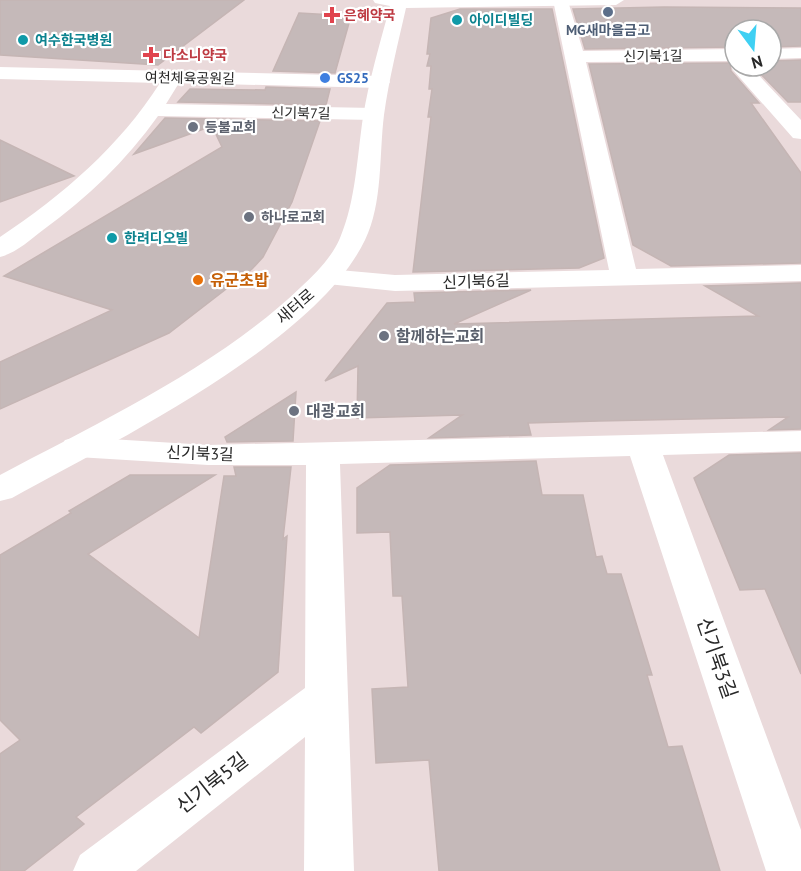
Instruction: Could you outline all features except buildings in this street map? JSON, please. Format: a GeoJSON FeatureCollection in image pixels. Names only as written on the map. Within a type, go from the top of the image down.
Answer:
{"type":"FeatureCollection","features":[{"type":"Feature","properties":{"kind":"street"},"geometry":{"type":"LineString","coordinates":[[390,2],[616,0]]}},
{"type":"Feature","properties":{"kind":"street"},"geometry":{"type":"LineString","coordinates":[[560,1],[575,57],[624,277]]}},
{"type":"Feature","properties":{"kind":"street","name":"새터로"},"geometry":{"type":"LineString","coordinates":[[0,490],[194,380],[295,308],[328,277],[342,259],[358,222],[390,2]]}},
{"type":"Feature","properties":{"kind":"street"},"geometry":{"type":"LineString","coordinates":[[783,54],[801,53]]}},
{"type":"Feature","properties":{"kind":"street","name":"신기북1길"},"geometry":{"type":"LineString","coordinates":[[575,57],[723,59]]}},
{"type":"Feature","properties":{"kind":"street","name":"여천체육공원길"},"geometry":{"type":"LineString","coordinates":[[0,73],[380,82]]}},
{"type":"Feature","properties":{"kind":"street"},"geometry":{"type":"LineString","coordinates":[[0,249],[50,216],[101,171],[155,110],[173,77]]}},
{"type":"Feature","properties":{"kind":"street","name":"신기북1길"},"geometry":{"type":"LineString","coordinates":[[752,78],[801,133]]}},
{"type":"Feature","properties":{"kind":"street","name":"신기북7길"},"geometry":{"type":"LineString","coordinates":[[155,110],[374,114]]}},
{"type":"Feature","properties":{"kind":"street","name":"신기북6길"},"geometry":{"type":"LineString","coordinates":[[328,277],[395,283],[801,273]]}},
{"type":"Feature","properties":{"kind":"street","name":"신기북3길"},"geometry":{"type":"LineString","coordinates":[[77,447],[208,455],[801,441]]}},
{"type":"Feature","properties":{"kind":"street","name":"신기북3길"},"geometry":{"type":"LineString","coordinates":[[643,445],[791,871]]}},
{"type":"Feature","properties":{"kind":"street"},"geometry":{"type":"LineString","coordinates":[[324,454],[329,871]]}},
{"type":"Feature","properties":{"kind":"street","name":"신기북5길"},"geometry":{"type":"LineString","coordinates":[[98,871],[327,695]]}},
{"type":"Feature","properties":{"kind":"place","name":"MG새마을금고"},"geometry":{"type":"Point","coordinates":[608,12]}},
{"type":"Feature","properties":{"kind":"place","name":"은혜약국"},"geometry":{"type":"Point","coordinates":[332,15]}},
{"type":"Feature","properties":{"kind":"place","name":"아이디빌딩"},"geometry":{"type":"Point","coordinates":[457,20]}},
{"type":"Feature","properties":{"kind":"place","name":"여수한국병원"},"geometry":{"type":"Point","coordinates":[23,40]}},
{"type":"Feature","properties":{"kind":"place","name":"다소니약국"},"geometry":{"type":"Point","coordinates":[151,55]}},
{"type":"Feature","properties":{"kind":"place","name":"GS25"},"geometry":{"type":"Point","coordinates":[325,78]}},
{"type":"Feature","properties":{"kind":"place","name":"등불교회"},"geometry":{"type":"Point","coordinates":[193,127]}},
{"type":"Feature","properties":{"kind":"place","name":"하나로교회"},"geometry":{"type":"Point","coordinates":[249,217]}},
{"type":"Feature","properties":{"kind":"place","name":"한려디오빌"},"geometry":{"type":"Point","coordinates":[112,238]}},
{"type":"Feature","properties":{"kind":"place","name":"유군초밥"},"geometry":{"type":"Point","coordinates":[198,280]}},
{"type":"Feature","properties":{"kind":"place","name":"함께하는교회"},"geometry":{"type":"Point","coordinates":[384,336]}},
{"type":"Feature","properties":{"kind":"place","name":"대광교회"},"geometry":{"type":"Point","coordinates":[294,411]}}]}
